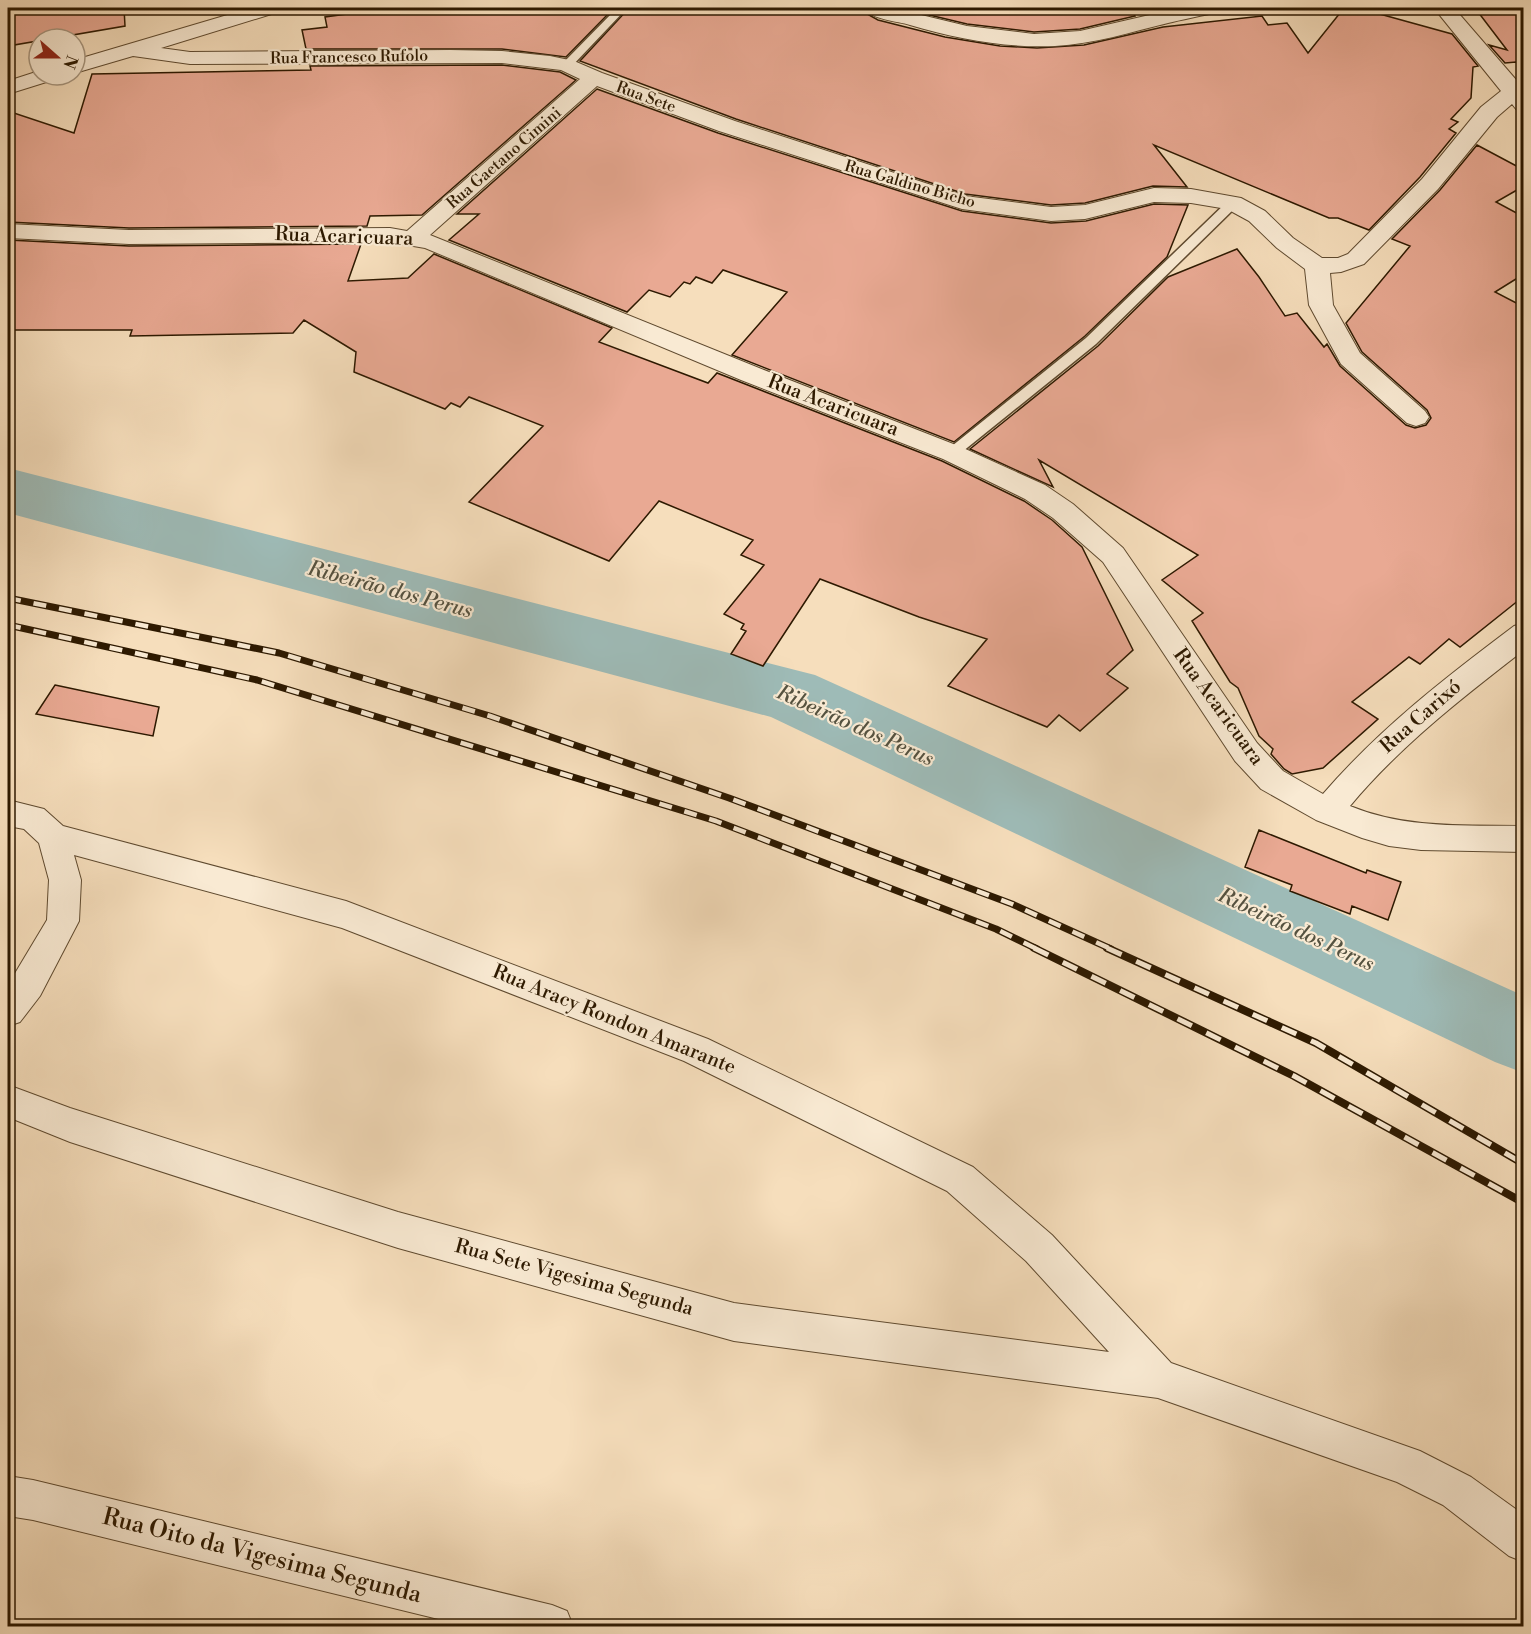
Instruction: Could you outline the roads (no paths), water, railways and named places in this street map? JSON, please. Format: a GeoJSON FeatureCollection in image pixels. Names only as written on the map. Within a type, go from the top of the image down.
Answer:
{"type":"FeatureCollection","features":[{"type":"Feature","properties":{"kind":"street"},"geometry":{"type":"LineString","coordinates":[[87,63],[271,8]]}},
{"type":"Feature","properties":{"kind":"street"},"geometry":{"type":"LineString","coordinates":[[874,8],[954,30],[1003,40],[1052,40],[1101,34],[1181,12],[1210,8]]}},
{"type":"Feature","properties":{"kind":"street"},"geometry":{"type":"LineString","coordinates":[[1416,417],[1350,358],[1321,305],[1317,266],[1341,265],[1356,259],[1435,179],[1489,112],[1519,98],[1443,8]]}},
{"type":"Feature","properties":{"kind":"street","name":"Rua Francesco Rufolo"},"geometry":{"type":"LineString","coordinates":[[132,50],[190,58],[502,57],[567,65]]}},
{"type":"Feature","properties":{"kind":"street","name":"Rua Sete"},"geometry":{"type":"LineString","coordinates":[[567,65],[594,78],[727,126]]}},
{"type":"Feature","properties":{"kind":"street","name":"Rua Gaetano Cimini"},"geometry":{"type":"LineString","coordinates":[[413,238],[520,141],[594,78]]}},
{"type":"Feature","properties":{"kind":"street"},"geometry":{"type":"LineString","coordinates":[[8,88],[27,82]]}},
{"type":"Feature","properties":{"kind":"street","name":"Rua Galdino Bicho"},"geometry":{"type":"LineString","coordinates":[[727,126],[945,197],[1000,208],[1051,214],[1085,212],[1154,195],[1191,196],[1233,203],[1257,216],[1285,243],[1317,266]]}},
{"type":"Feature","properties":{"kind":"street","name":"Rua Acaricuara"},"geometry":{"type":"LineString","coordinates":[[8,231],[129,237],[252,234],[390,235],[431,242],[750,374],[952,453],[1035,492],[1062,511],[1113,555],[1246,752],[1272,780],[1327,811],[1389,833],[1421,837],[1524,839]]}},
{"type":"Feature","properties":{"kind":"street","name":"Rua Carixó"},"geometry":{"type":"LineString","coordinates":[[1327,811],[1356,774],[1429,707],[1524,634]]}},
{"type":"Feature","properties":{"kind":"street","name":"Rua Aracy Rondon Amarante"},"geometry":{"type":"LineString","coordinates":[[8,813],[33,818],[53,836],[346,915],[696,1050],[939,1168],[960,1179],[997,1207],[1105,1319],[1158,1378]]}},
{"type":"Feature","properties":{"kind":"street"},"geometry":{"type":"LineString","coordinates":[[8,1011],[28,985],[63,921],[65,880],[53,836]]}},
{"type":"Feature","properties":{"kind":"street","name":"Rua Sete Vigesima Segunda"},"geometry":{"type":"LineString","coordinates":[[8,1101],[70,1125],[398,1230],[734,1322],[1158,1378],[1406,1465],[1457,1491],[1524,1541]]}},
{"type":"Feature","properties":{"kind":"street","name":"Rua Oito da Vigesima Segunda"},"geometry":{"type":"LineString","coordinates":[[8,1496],[33,1500],[552,1626]]}},
{"type":"Feature","properties":{"kind":"lane"},"geometry":{"type":"LineString","coordinates":[[567,65],[622,8]]}},
{"type":"Feature","properties":{"kind":"lane"},"geometry":{"type":"LineString","coordinates":[[952,453],[1091,341],[1233,203]]}},
{"type":"Feature","properties":{"kind":"waterway","name":"Ribeirão dos Perus"},"geometry":{"type":"LineString","coordinates":[[8,491],[790,694],[1524,1036]]}},
{"type":"Feature","properties":{"kind":"railway"},"geometry":{"type":"LineString","coordinates":[[8,598],[279,653],[490,716],[729,798],[1012,904],[1111,949]]}},
{"type":"Feature","properties":{"kind":"railway"},"geometry":{"type":"LineString","coordinates":[[8,625],[257,680],[716,821],[996,929],[1037,949]]}},
{"type":"Feature","properties":{"kind":"railway"},"geometry":{"type":"LineString","coordinates":[[1034,948],[1294,1076],[1524,1203]]}},
{"type":"Feature","properties":{"kind":"railway"},"geometry":{"type":"LineString","coordinates":[[1107,948],[1316,1043],[1524,1164]]}}]}
